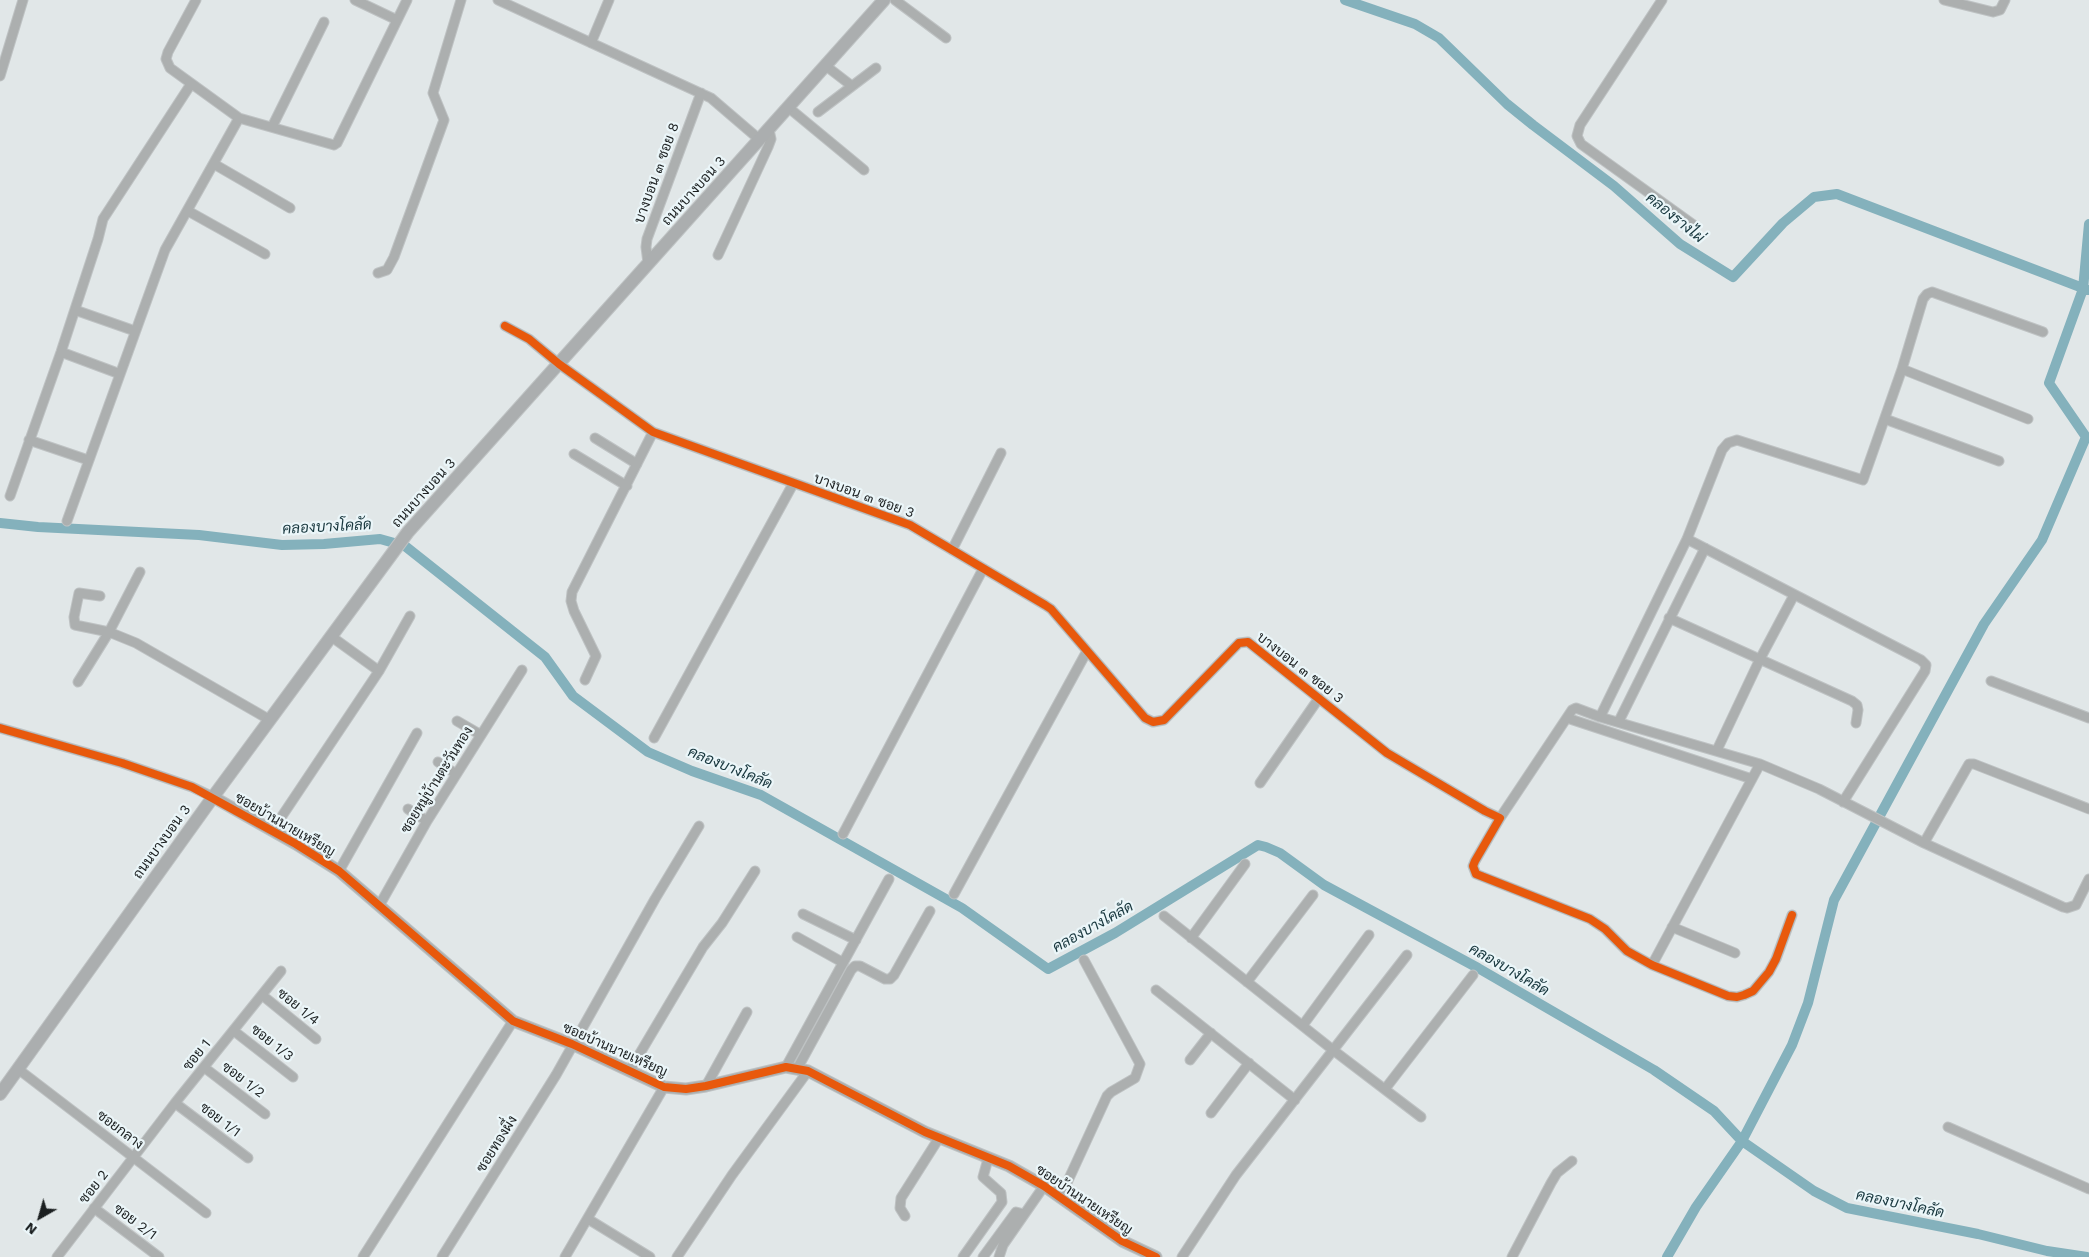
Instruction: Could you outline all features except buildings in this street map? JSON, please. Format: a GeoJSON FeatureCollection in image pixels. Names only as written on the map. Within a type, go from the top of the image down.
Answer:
{"type":"FeatureCollection","features":[{"type":"Feature","properties":{"kind":"main road","name":"ถนนบางบอน 3"},"geometry":{"type":"LineString","coordinates":[[0,1094],[213,797],[408,532],[884,0]]}},
{"type":"Feature","properties":{"kind":"street"},"geometry":{"type":"LineString","coordinates":[[0,76],[23,0]]}},
{"type":"Feature","properties":{"kind":"street"},"geometry":{"type":"LineString","coordinates":[[196,0],[166,59],[170,68],[239,118],[331,145],[337,143],[407,0]]}},
{"type":"Feature","properties":{"kind":"street"},"geometry":{"type":"LineString","coordinates":[[355,0],[397,20]]}},
{"type":"Feature","properties":{"kind":"street"},"geometry":{"type":"LineString","coordinates":[[378,273],[387,270],[394,257],[444,120],[433,93],[461,0]]}},
{"type":"Feature","properties":{"kind":"street"},"geometry":{"type":"LineString","coordinates":[[498,0],[711,98],[760,140]]}},
{"type":"Feature","properties":{"kind":"street"},"geometry":{"type":"LineString","coordinates":[[591,43],[609,0]]}},
{"type":"Feature","properties":{"kind":"street"},"geometry":{"type":"LineString","coordinates":[[895,0],[946,38]]}},
{"type":"Feature","properties":{"kind":"street"},"geometry":{"type":"LineString","coordinates":[[1662,0],[1580,125],[1578,136],[1581,144],[1695,226]]}},
{"type":"Feature","properties":{"kind":"street"},"geometry":{"type":"LineString","coordinates":[[1944,0],[1993,12],[2000,10],[2006,0]]}},
{"type":"Feature","properties":{"kind":"street"},"geometry":{"type":"LineString","coordinates":[[272,127],[324,22]]}},
{"type":"Feature","properties":{"kind":"street"},"geometry":{"type":"LineString","coordinates":[[826,66],[852,86]]}},
{"type":"Feature","properties":{"kind":"street"},"geometry":{"type":"LineString","coordinates":[[818,112],[876,68]]}},
{"type":"Feature","properties":{"kind":"street"},"geometry":{"type":"LineString","coordinates":[[10,496],[61,352],[103,219],[191,84]]}},
{"type":"Feature","properties":{"kind":"street","name":"บางบอน ๓ ซอย 8"},"geometry":{"type":"LineString","coordinates":[[648,262],[647,239],[701,93]]}},
{"type":"Feature","properties":{"kind":"street"},"geometry":{"type":"LineString","coordinates":[[789,108],[864,170]]}},
{"type":"Feature","properties":{"kind":"street"},"geometry":{"type":"LineString","coordinates":[[66,521],[165,250],[239,118]]}},
{"type":"Feature","properties":{"kind":"street"},"geometry":{"type":"LineString","coordinates":[[718,255],[768,147],[771,139],[769,130]]}},
{"type":"Feature","properties":{"kind":"street"},"geometry":{"type":"LineString","coordinates":[[214,164],[290,208]]}},
{"type":"Feature","properties":{"kind":"street"},"geometry":{"type":"LineString","coordinates":[[188,211],[265,254]]}},
{"type":"Feature","properties":{"kind":"street"},"geometry":{"type":"LineString","coordinates":[[1600,717],[1687,539],[1722,450],[1728,442],[1737,440],[1863,480],[1902,370],[1926,294],[1932,292],[2043,332]]}},
{"type":"Feature","properties":{"kind":"street"},"geometry":{"type":"LineString","coordinates":[[75,310],[135,331]]}},
{"type":"Feature","properties":{"kind":"street","name":"บางบอน ๓ ซอย 3"},"geometry":{"type":"LineString","coordinates":[[505,326],[529,339],[559,364],[652,432],[910,525],[1051,609],[1145,718],[1153,722],[1164,720],[1235,646],[1244,642],[1252,645],[1387,753],[1484,811],[1500,818]]}},
{"type":"Feature","properties":{"kind":"street"},"geometry":{"type":"LineString","coordinates":[[61,352],[120,374]]}},
{"type":"Feature","properties":{"kind":"street"},"geometry":{"type":"LineString","coordinates":[[1902,370],[2028,419]]}},
{"type":"Feature","properties":{"kind":"street"},"geometry":{"type":"LineString","coordinates":[[1884,419],[1998,461]]}},
{"type":"Feature","properties":{"kind":"street"},"geometry":{"type":"LineString","coordinates":[[584,680],[596,656],[574,611],[571,601],[572,592],[627,486],[652,432]]}},
{"type":"Feature","properties":{"kind":"street"},"geometry":{"type":"LineString","coordinates":[[595,438],[637,464]]}},
{"type":"Feature","properties":{"kind":"street"},"geometry":{"type":"LineString","coordinates":[[29,440],[88,460]]}},
{"type":"Feature","properties":{"kind":"street"},"geometry":{"type":"LineString","coordinates":[[952,550],[1001,453]]}},
{"type":"Feature","properties":{"kind":"street"},"geometry":{"type":"LineString","coordinates":[[574,454],[627,486]]}},
{"type":"Feature","properties":{"kind":"street"},"geometry":{"type":"LineString","coordinates":[[654,738],[793,484]]}},
{"type":"Feature","properties":{"kind":"street"},"geometry":{"type":"LineString","coordinates":[[1687,539],[1921,660],[1926,665],[1925,671],[1844,802]]}},
{"type":"Feature","properties":{"kind":"street"},"geometry":{"type":"LineString","coordinates":[[1619,721],[1705,548]]}},
{"type":"Feature","properties":{"kind":"street"},"geometry":{"type":"LineString","coordinates":[[843,834],[983,569]]}},
{"type":"Feature","properties":{"kind":"street"},"geometry":{"type":"LineString","coordinates":[[78,682],[109,632],[140,572]]}},
{"type":"Feature","properties":{"kind":"street"},"geometry":{"type":"LineString","coordinates":[[100,596],[79,593],[74,624],[109,632],[136,643],[270,720]]}},
{"type":"Feature","properties":{"kind":"street"},"geometry":{"type":"LineString","coordinates":[[1718,750],[1760,659],[1794,595]]}},
{"type":"Feature","properties":{"kind":"street"},"geometry":{"type":"LineString","coordinates":[[272,832],[379,671],[410,616]]}},
{"type":"Feature","properties":{"kind":"street"},"geometry":{"type":"LineString","coordinates":[[1669,618],[1857,705],[1856,723]]}},
{"type":"Feature","properties":{"kind":"street"},"geometry":{"type":"LineString","coordinates":[[332,637],[379,671]]}},
{"type":"Feature","properties":{"kind":"street"},"geometry":{"type":"LineString","coordinates":[[954,894],[1087,651]]}},
{"type":"Feature","properties":{"kind":"street","name":"ซอยหมู่บ้านตะวันทอง"},"geometry":{"type":"LineString","coordinates":[[379,906],[427,820],[522,670]]}},
{"type":"Feature","properties":{"kind":"street"},"geometry":{"type":"LineString","coordinates":[[1992,681],[2089,718]]}},
{"type":"Feature","properties":{"kind":"street"},"geometry":{"type":"LineString","coordinates":[[1260,783],[1318,698]]}},
{"type":"Feature","properties":{"kind":"street"},"geometry":{"type":"LineString","coordinates":[[1792,915],[1776,959],[1760,984],[1753,991],[1744,995],[1737,997],[1728,996],[1652,965],[1627,952],[1605,929],[1590,918],[1476,874],[1474,869],[1475,861],[1500,818],[1567,718],[1576,708],[1600,717],[1718,750],[1760,764],[1819,789],[1924,843],[2067,908],[2076,905],[2089,879]]}},
{"type":"Feature","properties":{"kind":"street"},"geometry":{"type":"LineString","coordinates":[[1567,718],[1752,779]]}},
{"type":"Feature","properties":{"kind":"street"},"geometry":{"type":"LineString","coordinates":[[457,721],[480,735]]}},
{"type":"Feature","properties":{"kind":"street"},"geometry":{"type":"LineString","coordinates":[[0,728],[122,762],[192,787],[213,797]]}},
{"type":"Feature","properties":{"kind":"street"},"geometry":{"type":"LineString","coordinates":[[339,872],[417,733]]}},
{"type":"Feature","properties":{"kind":"street"},"geometry":{"type":"LineString","coordinates":[[438,762],[456,774]]}},
{"type":"Feature","properties":{"kind":"street"},"geometry":{"type":"LineString","coordinates":[[1652,965],[1760,764]]}},
{"type":"Feature","properties":{"kind":"street"},"geometry":{"type":"LineString","coordinates":[[1924,843],[1969,764],[1974,764],[2089,809]]}},
{"type":"Feature","properties":{"kind":"street","name":"ซอยบ้านนายเหรียญ"},"geometry":{"type":"LineString","coordinates":[[213,797],[296,844],[339,872],[513,1021],[572,1044],[664,1087],[686,1089],[797,1069],[939,1138],[1009,1166],[1044,1186],[1122,1241],[1156,1257]]}},
{"type":"Feature","properties":{"kind":"street"},"geometry":{"type":"LineString","coordinates":[[408,809],[427,820]]}},
{"type":"Feature","properties":{"kind":"street","name":"ซอยทองผึ่ง"},"geometry":{"type":"LineString","coordinates":[[442,1257],[556,1075],[572,1044],[699,826]]}},
{"type":"Feature","properties":{"kind":"street"},"geometry":{"type":"LineString","coordinates":[[1191,938],[1245,864]]}},
{"type":"Feature","properties":{"kind":"street"},"geometry":{"type":"LineString","coordinates":[[630,1070],[703,947],[722,923],[754,871]]}},
{"type":"Feature","properties":{"kind":"street"},"geometry":{"type":"LineString","coordinates":[[797,1069],[842,962],[889,879]]}},
{"type":"Feature","properties":{"kind":"street"},"geometry":{"type":"LineString","coordinates":[[1248,982],[1312,895]]}},
{"type":"Feature","properties":{"kind":"street"},"geometry":{"type":"LineString","coordinates":[[677,1257],[732,1174],[797,1069],[851,970],[855,966],[860,966],[885,979],[890,979],[930,911]]}},
{"type":"Feature","properties":{"kind":"street"},"geometry":{"type":"LineString","coordinates":[[803,914],[856,940]]}},
{"type":"Feature","properties":{"kind":"street"},"geometry":{"type":"LineString","coordinates":[[1164,916],[1421,1117]]}},
{"type":"Feature","properties":{"kind":"street"},"geometry":{"type":"LineString","coordinates":[[1672,927],[1735,953]]}},
{"type":"Feature","properties":{"kind":"street"},"geometry":{"type":"LineString","coordinates":[[1304,1026],[1369,935]]}},
{"type":"Feature","properties":{"kind":"street"},"geometry":{"type":"LineString","coordinates":[[797,937],[842,962]]}},
{"type":"Feature","properties":{"kind":"street"},"geometry":{"type":"LineString","coordinates":[[1182,1257],[1236,1175],[1406,955]]}},
{"type":"Feature","properties":{"kind":"street"},"geometry":{"type":"LineString","coordinates":[[1060,1198],[1107,1096],[1135,1078],[1140,1064],[1084,960]]}},
{"type":"Feature","properties":{"kind":"street","name":"ซอย 1"},"geometry":{"type":"LineString","coordinates":[[134,1158],[281,971]]}},
{"type":"Feature","properties":{"kind":"street"},"geometry":{"type":"LineString","coordinates":[[1385,1089],[1473,976]]}},
{"type":"Feature","properties":{"kind":"street"},"geometry":{"type":"LineString","coordinates":[[1156,990],[1295,1100]]}},
{"type":"Feature","properties":{"kind":"street","name":"ซอย 1/4"},"geometry":{"type":"LineString","coordinates":[[262,995],[316,1039]]}},
{"type":"Feature","properties":{"kind":"street"},"geometry":{"type":"LineString","coordinates":[[706,1086],[747,1012]]}},
{"type":"Feature","properties":{"kind":"street"},"geometry":{"type":"LineString","coordinates":[[363,1257],[513,1021]]}},
{"type":"Feature","properties":{"kind":"street","name":"ซอย 1/3"},"geometry":{"type":"LineString","coordinates":[[234,1031],[293,1077]]}},
{"type":"Feature","properties":{"kind":"street"},"geometry":{"type":"LineString","coordinates":[[1190,1060],[1210,1033]]}},
{"type":"Feature","properties":{"kind":"street"},"geometry":{"type":"LineString","coordinates":[[1211,1113],[1248,1062]]}},
{"type":"Feature","properties":{"kind":"street","name":"ซอย 1/2"},"geometry":{"type":"LineString","coordinates":[[204,1068],[265,1114]]}},
{"type":"Feature","properties":{"kind":"street","name":"ซอยกลาง"},"geometry":{"type":"LineString","coordinates":[[18,1069],[206,1213]]}},
{"type":"Feature","properties":{"kind":"street"},"geometry":{"type":"LineString","coordinates":[[565,1257],[664,1087]]}},
{"type":"Feature","properties":{"kind":"street","name":"ซอย 1/1"},"geometry":{"type":"LineString","coordinates":[[175,1104],[248,1158]]}},
{"type":"Feature","properties":{"kind":"street"},"geometry":{"type":"LineString","coordinates":[[1948,1127],[2089,1189]]}},
{"type":"Feature","properties":{"kind":"street"},"geometry":{"type":"LineString","coordinates":[[905,1216],[900,1208],[901,1198],[939,1138]]}},
{"type":"Feature","properties":{"kind":"street","name":"ซอย 2"},"geometry":{"type":"LineString","coordinates":[[59,1254],[134,1158]]}},
{"type":"Feature","properties":{"kind":"street"},"geometry":{"type":"LineString","coordinates":[[963,1257],[1002,1202],[1001,1193],[984,1179],[982,1175],[988,1159]]}},
{"type":"Feature","properties":{"kind":"street"},"geometry":{"type":"LineString","coordinates":[[1512,1257],[1557,1173],[1572,1161]]}},
{"type":"Feature","properties":{"kind":"street"},"geometry":{"type":"LineString","coordinates":[[999,1257],[1003,1245],[1044,1186]]}},
{"type":"Feature","properties":{"kind":"street","name":"ซอย 2/1"},"geometry":{"type":"LineString","coordinates":[[94,1208],[158,1257]]}},
{"type":"Feature","properties":{"kind":"street"},"geometry":{"type":"LineString","coordinates":[[983,1257],[1016,1212],[1024,1214]]}},
{"type":"Feature","properties":{"kind":"street"},"geometry":{"type":"LineString","coordinates":[[588,1219],[650,1257]]}},
{"type":"Feature","properties":{"kind":"street"},"geometry":{"type":"LineString","coordinates":[[59,1254],[71,1257]]}},
{"type":"Feature","properties":{"kind":"waterway","name":"คลองรางไผ่"},"geometry":{"type":"LineString","coordinates":[[1345,0],[1415,24],[1439,38],[1507,104],[1614,186],[1680,244],[1733,277],[1783,223],[1814,197],[1837,194],[2088,290]]}},
{"type":"Feature","properties":{"kind":"waterway"},"geometry":{"type":"LineString","coordinates":[[1667,1257],[1696,1207],[1742,1141],[1792,1045],[1808,1003],[1834,900],[1984,624],[2042,540],[2086,437],[2049,383],[2083,289],[2089,224]]}},
{"type":"Feature","properties":{"kind":"waterway","name":"คลองบางโคลัด"},"geometry":{"type":"LineString","coordinates":[[0,523],[38,527],[199,535],[282,545],[324,544],[380,539],[405,546],[545,657],[573,696],[648,752],[692,771],[761,795],[962,908],[1048,969],[1115,933],[1258,845],[1266,847],[1280,853],[1324,885],[1478,968],[1654,1070],[1714,1111],[1742,1141],[1814,1191],[1847,1208],[1978,1234],[2047,1251],[2087,1257]]}},
{"type":"Feature","properties":{"kind":"cycle path"},"geometry":{"type":"LineString","coordinates":[[505,326],[529,339],[559,364],[653,432],[910,525],[1045,605],[1051,609],[1145,718],[1153,722],[1164,720],[1239,643],[1248,642],[1387,753],[1500,818],[1475,861],[1473,866],[1476,874],[1590,919],[1605,929],[1627,951],[1652,965],[1728,996],[1737,997],[1744,995],[1753,991],[1769,972],[1776,959],[1792,915]]}},
{"type":"Feature","properties":{"kind":"cycle path"},"geometry":{"type":"LineString","coordinates":[[0,728],[122,763],[192,787],[296,844],[339,871],[513,1021],[572,1044],[664,1087],[686,1089],[706,1086],[786,1067],[808,1071],[925,1132],[1009,1166],[1044,1186],[1122,1241],[1156,1257]]}}]}
